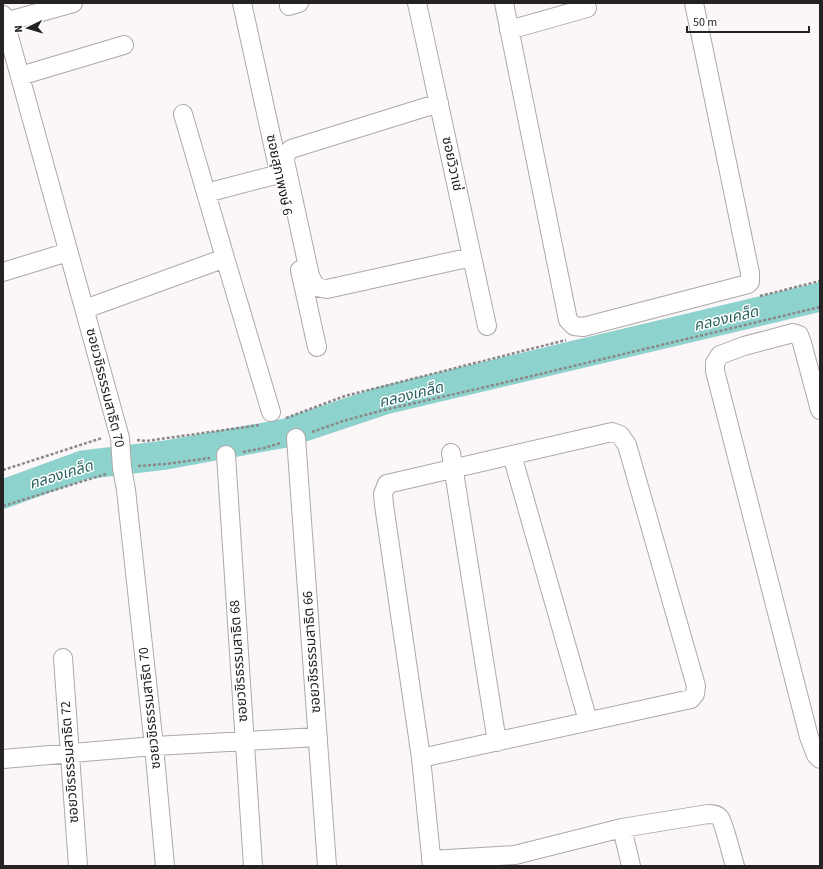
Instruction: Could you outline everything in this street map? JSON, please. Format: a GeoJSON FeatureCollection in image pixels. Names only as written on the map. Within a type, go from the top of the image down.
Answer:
{"type":"FeatureCollection","features":[{"type":"Feature","properties":{"kind":"street"},"geometry":{"type":"LineString","coordinates":[[4,17],[73,3]]}},
{"type":"Feature","properties":{"kind":"street","name":"ซอยสุภาพงษ์ 6"},"geometry":{"type":"LineString","coordinates":[[242,3],[317,347]]}},
{"type":"Feature","properties":{"kind":"street","name":"ซอยวิวาเช่"},"geometry":{"type":"LineString","coordinates":[[417,3],[487,326]]}},
{"type":"Feature","properties":{"kind":"street"},"geometry":{"type":"LineString","coordinates":[[504,3],[568,320],[574,326],[583,327],[748,284],[750,282],[750,273],[694,3]]}},
{"type":"Feature","properties":{"kind":"street"},"geometry":{"type":"LineString","coordinates":[[510,30],[587,8]]}},
{"type":"Feature","properties":{"kind":"street","name":"ซอยวชิรธรรมสาธิต 70"},"geometry":{"type":"LineString","coordinates":[[4,17],[120,438],[122,468],[126,490],[154,746],[165,866]]}},
{"type":"Feature","properties":{"kind":"street"},"geometry":{"type":"LineString","coordinates":[[20,76],[124,45]]}},
{"type":"Feature","properties":{"kind":"street"},"geometry":{"type":"LineString","coordinates":[[439,103],[291,149],[285,155],[285,160],[310,276],[316,287],[327,289],[472,257]]}},
{"type":"Feature","properties":{"kind":"street"},"geometry":{"type":"LineString","coordinates":[[183,114],[272,418]]}},
{"type":"Feature","properties":{"kind":"street"},"geometry":{"type":"LineString","coordinates":[[206,193],[279,174]]}},
{"type":"Feature","properties":{"kind":"street"},"geometry":{"type":"LineString","coordinates":[[3,272],[68,252]]}},
{"type":"Feature","properties":{"kind":"street"},"geometry":{"type":"LineString","coordinates":[[85,309],[224,258]]}},
{"type":"Feature","properties":{"kind":"street"},"geometry":{"type":"LineString","coordinates":[[820,410],[799,335],[792,332],[744,346],[720,355],[715,363],[715,371],[809,738],[816,755],[820,759]]}},
{"type":"Feature","properties":{"kind":"street"},"geometry":{"type":"LineString","coordinates":[[421,758],[691,699],[695,694],[696,686],[694,678],[627,445],[620,435],[612,432],[512,455],[452,461],[387,484],[384,494],[384,505],[421,758],[431,863],[517,860],[622,828],[708,814],[720,817],[734,866]]}},
{"type":"Feature","properties":{"kind":"street","name":"ซอยวชิรธรรมสาธิต 66"},"geometry":{"type":"LineString","coordinates":[[296,438],[327,866]]}},
{"type":"Feature","properties":{"kind":"street","name":"ซอยวชิรธรรมสาธิต 68"},"geometry":{"type":"LineString","coordinates":[[226,455],[253,866]]}},
{"type":"Feature","properties":{"kind":"street"},"geometry":{"type":"LineString","coordinates":[[512,455],[588,721]]}},
{"type":"Feature","properties":{"kind":"street"},"geometry":{"type":"LineString","coordinates":[[452,461],[497,742]]}},
{"type":"Feature","properties":{"kind":"street","name":"ซอยวชิรธรรมสาธิต 72"},"geometry":{"type":"LineString","coordinates":[[63,658],[78,866]]}},
{"type":"Feature","properties":{"kind":"street"},"geometry":{"type":"LineString","coordinates":[[3,759],[154,746],[318,737]]}},
{"type":"Feature","properties":{"kind":"street"},"geometry":{"type":"LineString","coordinates":[[622,828],[631,866]]}},
{"type":"Feature","properties":{"kind":"path"},"geometry":{"type":"LineString","coordinates":[[758,296],[820,281]]}},
{"type":"Feature","properties":{"kind":"path"},"geometry":{"type":"LineString","coordinates":[[3,506],[122,468],[166,464],[264,448],[384,410],[820,307]]}},
{"type":"Feature","properties":{"kind":"path"},"geometry":{"type":"LineString","coordinates":[[3,470],[111,435],[120,438],[146,441],[272,418],[345,396],[571,339]]}},
{"type":"Feature","properties":{"kind":"waterway","name":"คลองเคล็ด"},"geometry":{"type":"LineString","coordinates":[[3,494],[83,465],[166,455],[286,433],[385,400],[820,297]]}}]}
